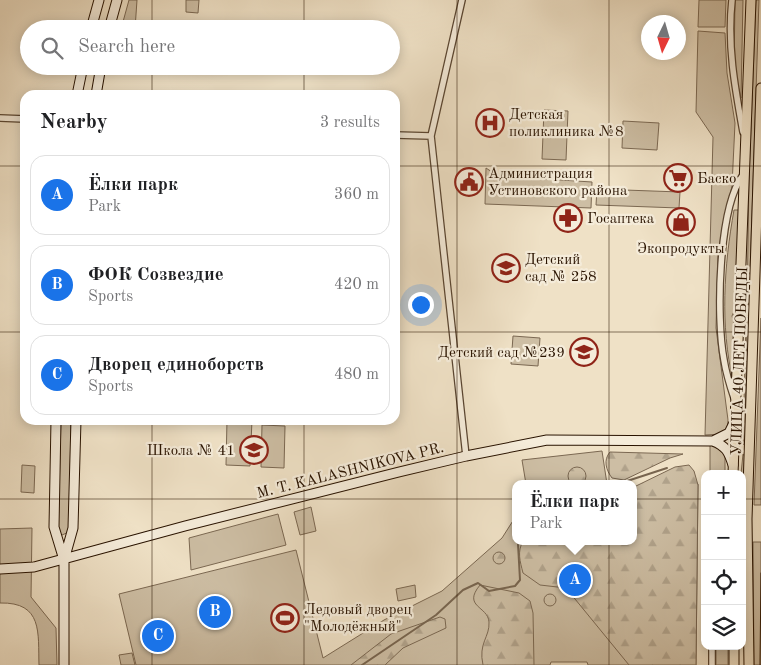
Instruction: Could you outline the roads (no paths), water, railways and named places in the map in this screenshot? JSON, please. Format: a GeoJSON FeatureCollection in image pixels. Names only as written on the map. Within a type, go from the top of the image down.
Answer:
{"type":"FeatureCollection","features":[{"type":"Feature","properties":{"kind":"main road","name":"УЛИЦА 40 ЛЕТ ПОБЕДЫ"},"geometry":{"type":"LineString","coordinates":[[733,469],[751,0]]}},
{"type":"Feature","properties":{"kind":"main road","name":"УЛИЦА 40 ЛЕТ ПОБЕДЫ"},"geometry":{"type":"LineString","coordinates":[[749,665],[747,519],[757,311],[761,88]]}},
{"type":"Feature","properties":{"kind":"main road"},"geometry":{"type":"LineString","coordinates":[[739,310],[757,311]]}},
{"type":"Feature","properties":{"kind":"main road"},"geometry":{"type":"LineString","coordinates":[[734,448],[750,449]]}},
{"type":"Feature","properties":{"kind":"main road"},"geometry":{"type":"LineString","coordinates":[[734,650],[734,665]]}},
{"type":"Feature","properties":{"kind":"street"},"geometry":{"type":"LineString","coordinates":[[93,20],[99,0]]}},
{"type":"Feature","properties":{"kind":"street"},"geometry":{"type":"LineString","coordinates":[[111,20],[117,0]]}},
{"type":"Feature","properties":{"kind":"street"},"geometry":{"type":"LineString","coordinates":[[462,0],[431,136],[466,456]]}},
{"type":"Feature","properties":{"kind":"street","name":"УЛИЦА 40 ЛЕТ ПОБЕДЫ"},"geometry":{"type":"LineString","coordinates":[[732,0],[730,29],[732,70],[746,146]]}},
{"type":"Feature","properties":{"kind":"street"},"geometry":{"type":"LineString","coordinates":[[78,90],[81,75]]}},
{"type":"Feature","properties":{"kind":"street"},"geometry":{"type":"LineString","coordinates":[[97,90],[99,75]]}},
{"type":"Feature","properties":{"kind":"street"},"geometry":{"type":"LineString","coordinates":[[0,118],[20,118]]}},
{"type":"Feature","properties":{"kind":"street"},"geometry":{"type":"LineString","coordinates":[[400,135],[431,136]]}},
{"type":"Feature","properties":{"kind":"street","name":"УЛИЦА 40 ЛЕТ ПОБЕДЫ"},"geometry":{"type":"LineString","coordinates":[[736,407],[724,360],[721,329],[722,249],[734,192],[745,173]]}},
{"type":"Feature","properties":{"kind":"street"},"geometry":{"type":"LineString","coordinates":[[713,441],[729,433],[735,421]]}},
{"type":"Feature","properties":{"kind":"street"},"geometry":{"type":"LineString","coordinates":[[56,425],[54,527],[64,560]]}},
{"type":"Feature","properties":{"kind":"street"},"geometry":{"type":"LineString","coordinates":[[64,665],[64,560],[73,528],[76,425]]}},
{"type":"Feature","properties":{"kind":"street","name":"M. T. KALASHNIKOVA PR."},"geometry":{"type":"LineString","coordinates":[[0,569],[34,567],[64,560],[184,526],[466,456],[547,440],[713,441]]}},
{"type":"Feature","properties":{"kind":"street"},"geometry":{"type":"LineString","coordinates":[[713,441],[722,444],[729,452],[733,469]]}},
{"type":"Feature","properties":{"kind":"street"},"geometry":{"type":"LineString","coordinates":[[712,650],[712,665]]}},
{"type":"Feature","properties":{"kind":"waterway"},"geometry":{"type":"LineString","coordinates":[[630,480],[667,468]]}},
{"type":"Feature","properties":{"kind":"waterway"},"geometry":{"type":"LineString","coordinates":[[362,665],[436,615],[463,590],[478,583],[489,591],[515,586],[520,580],[518,545]]}},
{"type":"Feature","properties":{"kind":"tram line"},"geometry":{"type":"LineString","coordinates":[[760,665],[761,573]]}},
{"type":"Feature","properties":{"kind":"place","name":"Детская поликлиника №8"},"geometry":{"type":"Point","coordinates":[490,123]}},
{"type":"Feature","properties":{"kind":"place","name":"Баско"},"geometry":{"type":"Point","coordinates":[678,178]}},
{"type":"Feature","properties":{"kind":"place","name":"Администрация Устиновского района"},"geometry":{"type":"Point","coordinates":[469,182]}},
{"type":"Feature","properties":{"kind":"place","name":"Госаптека"},"geometry":{"type":"Point","coordinates":[568,218]}},
{"type":"Feature","properties":{"kind":"place","name":"Экопродукты"},"geometry":{"type":"Point","coordinates":[681,222]}},
{"type":"Feature","properties":{"kind":"place","name":"Детский сад № 258"},"geometry":{"type":"Point","coordinates":[506,268]}},
{"type":"Feature","properties":{"kind":"place","name":"Детский сад №239"},"geometry":{"type":"Point","coordinates":[584,352]}},
{"type":"Feature","properties":{"kind":"place","name":"Школа № 41"},"geometry":{"type":"Point","coordinates":[254,450]}},
{"type":"Feature","properties":{"kind":"place","name":"Ёлки парк"},"geometry":{"type":"Point","coordinates":[575,580]}},
{"type":"Feature","properties":{"kind":"place","name":"ФОК Созвездие"},"geometry":{"type":"Point","coordinates":[215,612]}},
{"type":"Feature","properties":{"kind":"place","name":"Ледовый дворец \"Молодёжный\""},"geometry":{"type":"Point","coordinates":[285,618]}},
{"type":"Feature","properties":{"kind":"place","name":"Дворец единоборств"},"geometry":{"type":"Point","coordinates":[158,636]}}]}
